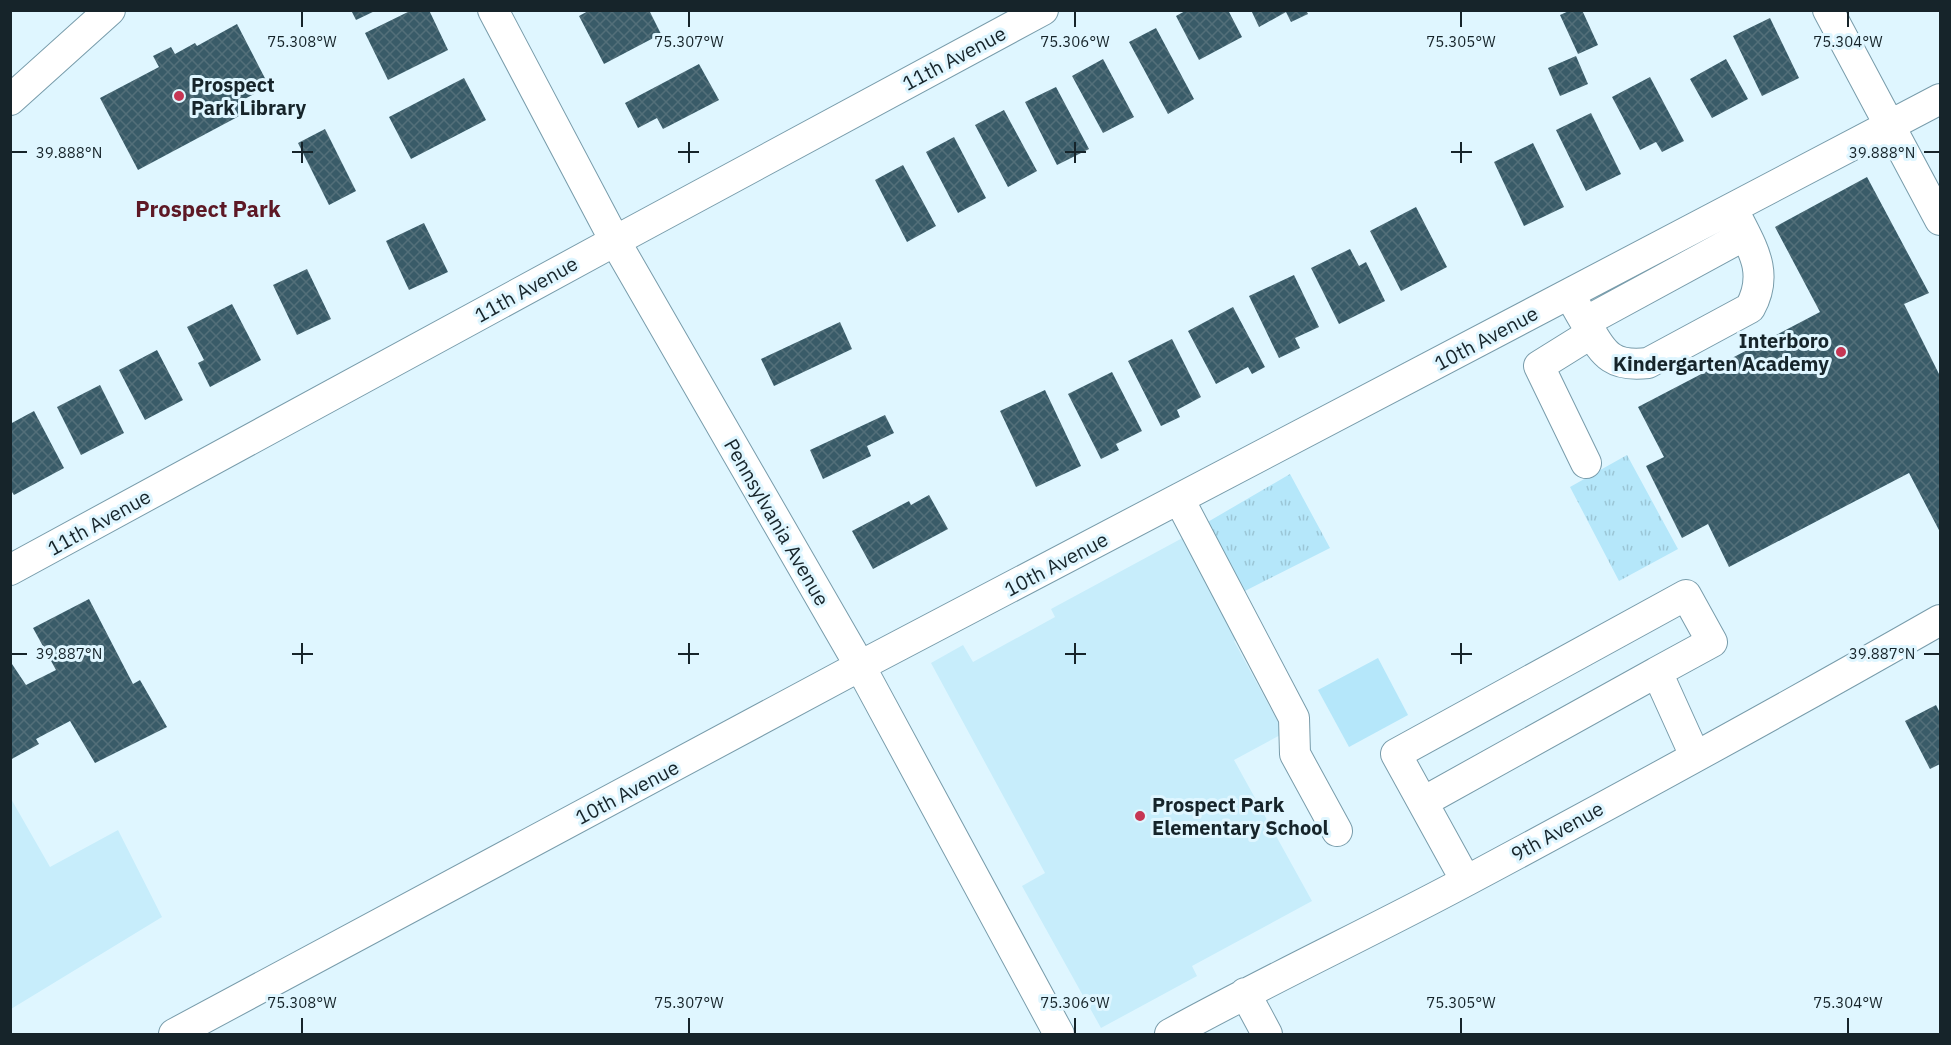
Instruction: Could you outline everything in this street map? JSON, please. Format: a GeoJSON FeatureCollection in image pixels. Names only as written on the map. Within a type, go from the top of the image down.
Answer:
{"type":"FeatureCollection","features":[{"type":"Feature","properties":{"kind":"street"},"geometry":{"type":"LineString","coordinates":[[10,100],[110,10]]}},
{"type":"Feature","properties":{"kind":"street","name":"Pennsylvania Avenue"},"geometry":{"type":"LineString","coordinates":[[493,10],[615,241],[860,666],[1059,1035]]}},
{"type":"Feature","properties":{"kind":"street","name":"11th Avenue"},"geometry":{"type":"LineString","coordinates":[[10,570],[1043,10]]}},
{"type":"Feature","properties":{"kind":"street"},"geometry":{"type":"LineString","coordinates":[[1828,10],[1941,220]]}},
{"type":"Feature","properties":{"kind":"street","name":"10th Avenue"},"geometry":{"type":"LineString","coordinates":[[174,1035],[860,666],[1570,295],[1739,222],[1890,127],[1941,99]]}},
{"type":"Feature","properties":{"kind":"street"},"geometry":{"type":"LineString","coordinates":[[1570,295],[1588,327],[1602,351],[1614,360],[1631,365],[1648,363],[1750,308],[1758,295],[1758,259],[1739,222],[1588,327],[1539,366],[1586,463]]}},
{"type":"Feature","properties":{"kind":"street"},"geometry":{"type":"LineString","coordinates":[[1179,499],[1294,718],[1295,754],[1336,831]]}},
{"type":"Feature","properties":{"kind":"street"},"geometry":{"type":"LineString","coordinates":[[1423,802],[1713,642],[1686,595],[1396,754],[1466,881]]}},
{"type":"Feature","properties":{"kind":"street","name":"9th Avenue"},"geometry":{"type":"LineString","coordinates":[[1170,1035],[1245,993],[1466,881],[1818,690],[1941,620]]}},
{"type":"Feature","properties":{"kind":"street"},"geometry":{"type":"LineString","coordinates":[[1657,672],[1695,756]]}},
{"type":"Feature","properties":{"kind":"street"},"geometry":{"type":"LineString","coordinates":[[1245,993],[1267,1035]]}},
{"type":"Feature","properties":{"kind":"shaded area","name":"Prospect Park Elementary School"},"geometry":{"type":"Polygon","coordinates":[[[1188,535],[1243,635],[1234,641],[1284,733],[1234,760],[1312,901],[1192,966],[1197,976],[1101,1028],[1022,886],[1045,873],[931,663],[963,645],[973,662],[1055,617],[1051,609],[1188,535]]]}},
{"type":"Feature","properties":{"kind":"shaded area"},"geometry":{"type":"Polygon","coordinates":[[[10,797],[50,867],[118,830],[162,917],[11,1009],[10,797]]]}},
{"type":"Feature","properties":{"kind":"green space"},"geometry":{"type":"Polygon","coordinates":[[[1627,455],[1678,549],[1619,581],[1570,487],[1627,455]]]}},
{"type":"Feature","properties":{"kind":"green space"},"geometry":{"type":"Polygon","coordinates":[[[1290,474],[1330,548],[1241,593],[1206,523],[1290,474]]]}},
{"type":"Feature","properties":{"kind":"green space"},"geometry":{"type":"Polygon","coordinates":[[[1378,658],[1408,715],[1349,747],[1318,690],[1378,658]]]}},
{"type":"Feature","properties":{"kind":"building"},"geometry":{"type":"Polygon","coordinates":[[[351,10],[377,10],[356,20],[351,10]]]}},
{"type":"Feature","properties":{"kind":"building"},"geometry":{"type":"Polygon","coordinates":[[[412,10],[429,10],[448,50],[388,80],[365,33],[412,10]]]}},
{"type":"Feature","properties":{"kind":"building"},"geometry":{"type":"Polygon","coordinates":[[[590,10],[649,10],[661,34],[604,64],[579,16],[590,10]]]}},
{"type":"Feature","properties":{"kind":"building"},"geometry":{"type":"Polygon","coordinates":[[[1187,10],[1228,10],[1242,37],[1199,60],[1176,16],[1187,10]]]}},
{"type":"Feature","properties":{"kind":"building"},"geometry":{"type":"Polygon","coordinates":[[[1251,10],[1306,10],[1308,14],[1291,22],[1286,12],[1259,27],[1251,10]]]}},
{"type":"Feature","properties":{"kind":"building"},"geometry":{"type":"Polygon","coordinates":[[[1571,10],[1582,10],[1598,45],[1578,54],[1560,15],[1571,10]]]}},
{"type":"Feature","properties":{"kind":"building"},"geometry":{"type":"Polygon","coordinates":[[[1770,18],[1799,78],[1762,96],[1733,36],[1770,18]]]}},
{"type":"Feature","properties":{"kind":"building"},"geometry":{"type":"Polygon","coordinates":[[[237,24],[269,86],[237,103],[243,114],[138,170],[100,98],[159,67],[153,56],[171,47],[175,54],[195,43],[197,46],[237,24]]]}},
{"type":"Feature","properties":{"kind":"building"},"geometry":{"type":"Polygon","coordinates":[[[1156,28],[1194,99],[1168,114],[1129,42],[1156,28]]]}},
{"type":"Feature","properties":{"kind":"building"},"geometry":{"type":"Polygon","coordinates":[[[1576,56],[1588,84],[1560,96],[1548,68],[1576,56]]]}},
{"type":"Feature","properties":{"kind":"building"},"geometry":{"type":"Polygon","coordinates":[[[1103,59],[1134,117],[1103,133],[1072,76],[1103,59]]]}},
{"type":"Feature","properties":{"kind":"building"},"geometry":{"type":"Polygon","coordinates":[[[1726,59],[1748,99],[1712,118],[1690,79],[1726,59]]]}},
{"type":"Feature","properties":{"kind":"building"},"geometry":{"type":"Polygon","coordinates":[[[699,64],[719,100],[663,129],[657,118],[638,128],[625,103],[699,64]]]}},
{"type":"Feature","properties":{"kind":"building"},"geometry":{"type":"Polygon","coordinates":[[[1650,77],[1684,141],[1662,152],[1656,142],[1640,150],[1612,97],[1650,77]]]}},
{"type":"Feature","properties":{"kind":"building"},"geometry":{"type":"Polygon","coordinates":[[[464,78],[486,120],[411,159],[389,117],[464,78]]]}},
{"type":"Feature","properties":{"kind":"building"},"geometry":{"type":"Polygon","coordinates":[[[1056,87],[1089,149],[1057,165],[1025,102],[1056,87]]]}},
{"type":"Feature","properties":{"kind":"building"},"geometry":{"type":"Polygon","coordinates":[[[1004,110],[1037,171],[1008,187],[975,125],[1004,110]]]}},
{"type":"Feature","properties":{"kind":"building"},"geometry":{"type":"Polygon","coordinates":[[[1591,113],[1621,174],[1586,191],[1556,130],[1591,113]]]}},
{"type":"Feature","properties":{"kind":"building"},"geometry":{"type":"Polygon","coordinates":[[[325,129],[356,191],[329,205],[298,143],[325,129]]]}},
{"type":"Feature","properties":{"kind":"building"},"geometry":{"type":"Polygon","coordinates":[[[954,137],[986,198],[958,213],[926,152],[954,137]]]}},
{"type":"Feature","properties":{"kind":"building"},"geometry":{"type":"Polygon","coordinates":[[[1533,143],[1564,207],[1524,226],[1494,162],[1533,143]]]}},
{"type":"Feature","properties":{"kind":"building"},"geometry":{"type":"Polygon","coordinates":[[[903,165],[936,226],[907,242],[875,180],[903,165]]]}},
{"type":"Feature","properties":{"kind":"building","name":"Interboro Kindergarten Academy"},"geometry":{"type":"Polygon","coordinates":[[[1867,177],[1929,293],[1904,304],[1940,376],[1940,532],[1909,473],[1729,567],[1708,524],[1682,538],[1646,466],[1664,457],[1638,407],[1820,312],[1775,227],[1867,177]]]}},
{"type":"Feature","properties":{"kind":"building"},"geometry":{"type":"Polygon","coordinates":[[[1416,207],[1447,267],[1401,291],[1370,231],[1416,207]]]}},
{"type":"Feature","properties":{"kind":"building"},"geometry":{"type":"Polygon","coordinates":[[[424,223],[448,272],[409,290],[386,241],[424,223]]]}},
{"type":"Feature","properties":{"kind":"building"},"geometry":{"type":"Polygon","coordinates":[[[1350,249],[1359,266],[1366,262],[1385,301],[1339,324],[1311,268],[1350,249]]]}},
{"type":"Feature","properties":{"kind":"building"},"geometry":{"type":"Polygon","coordinates":[[[307,269],[331,319],[297,335],[273,285],[307,269]]]}},
{"type":"Feature","properties":{"kind":"building"},"geometry":{"type":"Polygon","coordinates":[[[1294,275],[1319,327],[1295,338],[1300,348],[1279,358],[1249,296],[1294,275]]]}},
{"type":"Feature","properties":{"kind":"building"},"geometry":{"type":"Polygon","coordinates":[[[232,304],[261,360],[210,387],[198,363],[204,360],[187,327],[232,304]]]}},
{"type":"Feature","properties":{"kind":"building"},"geometry":{"type":"Polygon","coordinates":[[[1233,307],[1265,367],[1252,374],[1248,367],[1216,384],[1188,331],[1233,307]]]}},
{"type":"Feature","properties":{"kind":"building"},"geometry":{"type":"Polygon","coordinates":[[[840,322],[852,349],[774,386],[761,359],[840,322]]]}},
{"type":"Feature","properties":{"kind":"building"},"geometry":{"type":"Polygon","coordinates":[[[1172,339],[1201,397],[1177,410],[1180,417],[1161,426],[1128,361],[1172,339]]]}},
{"type":"Feature","properties":{"kind":"building"},"geometry":{"type":"Polygon","coordinates":[[[157,350],[183,400],[145,420],[119,370],[157,350]]]}},
{"type":"Feature","properties":{"kind":"building"},"geometry":{"type":"Polygon","coordinates":[[[1112,372],[1142,431],[1116,444],[1119,450],[1101,459],[1068,394],[1112,372]]]}},
{"type":"Feature","properties":{"kind":"building"},"geometry":{"type":"Polygon","coordinates":[[[100,385],[124,433],[81,455],[57,407],[100,385]]]}},
{"type":"Feature","properties":{"kind":"building"},"geometry":{"type":"Polygon","coordinates":[[[1045,390],[1081,466],[1036,487],[1000,411],[1045,390]]]}},
{"type":"Feature","properties":{"kind":"building"},"geometry":{"type":"Polygon","coordinates":[[[34,411],[64,468],[14,495],[10,489],[10,424],[34,411]]]}},
{"type":"Feature","properties":{"kind":"building"},"geometry":{"type":"Polygon","coordinates":[[[885,415],[894,433],[867,446],[871,456],[823,479],[810,450],[885,415]]]}},
{"type":"Feature","properties":{"kind":"building"},"geometry":{"type":"Polygon","coordinates":[[[929,495],[948,529],[873,569],[852,531],[909,501],[911,505],[929,495]]]}},
{"type":"Feature","properties":{"kind":"building"},"geometry":{"type":"Polygon","coordinates":[[[89,599],[133,684],[140,680],[167,727],[95,763],[70,721],[36,739],[39,744],[10,760],[10,661],[26,685],[56,670],[33,628],[89,599]]]}},
{"type":"Feature","properties":{"kind":"building"},"geometry":{"type":"Polygon","coordinates":[[[1936,705],[1940,713],[1940,764],[1930,769],[1905,721],[1936,705]]]}},
{"type":"Feature","properties":{"kind":"place","name":"Prospect Park Library"},"geometry":{"type":"Point","coordinates":[179,96]}},
{"type":"Feature","properties":{"kind":"place","name":"Interboro Kindergarten Academy"},"geometry":{"type":"Point","coordinates":[1841,352]}},
{"type":"Feature","properties":{"kind":"place","name":"Prospect Park Elementary School"},"geometry":{"type":"Point","coordinates":[1140,816]}},
{"type":"Feature","properties":{"kind":"district","name":"Prospect Park"},"geometry":{"type":"Point","coordinates":[208,208]}}]}
